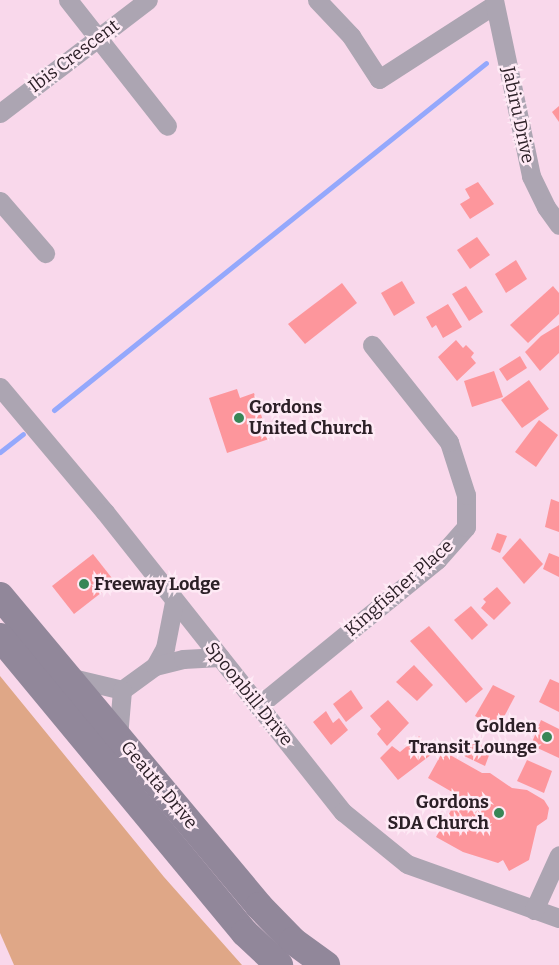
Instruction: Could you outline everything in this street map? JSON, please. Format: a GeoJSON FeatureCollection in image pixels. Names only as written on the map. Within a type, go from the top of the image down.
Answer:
{"type":"FeatureCollection","features":[{"type":"Feature","properties":{"kind":"main road","name":"Geauta Drive"},"geometry":{"type":"LineString","coordinates":[[0,596],[278,927],[326,965]]}},
{"type":"Feature","properties":{"kind":"main road","name":"Geauta Drive"},"geometry":{"type":"LineString","coordinates":[[0,637],[246,933],[279,965]]}},
{"type":"Feature","properties":{"kind":"street"},"geometry":{"type":"LineString","coordinates":[[68,0],[167,126]]}},
{"type":"Feature","properties":{"kind":"street","name":"Ibis Crescent"},"geometry":{"type":"LineString","coordinates":[[0,113],[148,0]]}},
{"type":"Feature","properties":{"kind":"street"},"geometry":{"type":"LineString","coordinates":[[317,0],[351,36],[379,79],[494,3]]}},
{"type":"Feature","properties":{"kind":"street","name":"Jabiru Drive"},"geometry":{"type":"LineString","coordinates":[[494,3],[531,176],[546,206],[559,225]]}},
{"type":"Feature","properties":{"kind":"street"},"geometry":{"type":"LineString","coordinates":[[0,201],[45,253]]}},
{"type":"Feature","properties":{"kind":"street","name":"Kingfisher Place"},"geometry":{"type":"LineString","coordinates":[[258,706],[437,560],[466,527],[466,495],[449,442],[372,345]]}},
{"type":"Feature","properties":{"kind":"street","name":"Spoonbill Drive"},"geometry":{"type":"LineString","coordinates":[[0,387],[105,512],[174,602],[343,812],[407,864],[559,918]]}},
{"type":"Feature","properties":{"kind":"street"},"geometry":{"type":"LineString","coordinates":[[155,666],[165,648],[174,602]]}},
{"type":"Feature","properties":{"kind":"street"},"geometry":{"type":"LineString","coordinates":[[118,737],[122,690],[155,666],[183,659],[220,657]]}},
{"type":"Feature","properties":{"kind":"street"},"geometry":{"type":"LineString","coordinates":[[68,677],[122,690]]}},
{"type":"Feature","properties":{"kind":"street"},"geometry":{"type":"LineString","coordinates":[[534,910],[559,855]]}},
{"type":"Feature","properties":{"kind":"shaded area"},"geometry":{"type":"Polygon","coordinates":[[[0,676],[164,877],[242,965],[14,965],[0,933],[0,676]]]}},
{"type":"Feature","properties":{"kind":"building"},"geometry":{"type":"Polygon","coordinates":[[[559,106],[559,122],[552,112],[559,106]]]}},
{"type":"Feature","properties":{"kind":"building"},"geometry":{"type":"Polygon","coordinates":[[[478,182],[494,204],[470,219],[460,204],[470,198],[465,189],[478,182]]]}},
{"type":"Feature","properties":{"kind":"building"},"geometry":{"type":"Polygon","coordinates":[[[477,237],[490,255],[470,269],[457,250],[477,237]]]}},
{"type":"Feature","properties":{"kind":"building"},"geometry":{"type":"Polygon","coordinates":[[[516,260],[527,279],[506,293],[495,274],[516,260]]]}},
{"type":"Feature","properties":{"kind":"building"},"geometry":{"type":"Polygon","coordinates":[[[402,281],[415,303],[394,316],[381,293],[402,281]]]}},
{"type":"Feature","properties":{"kind":"building"},"geometry":{"type":"Polygon","coordinates":[[[342,283],[357,303],[305,344],[288,324],[342,283]]]}},
{"type":"Feature","properties":{"kind":"building"},"geometry":{"type":"Polygon","coordinates":[[[466,286],[483,312],[469,321],[452,294],[466,286]]]}},
{"type":"Feature","properties":{"kind":"building"},"geometry":{"type":"Polygon","coordinates":[[[553,286],[559,293],[559,314],[528,343],[510,325],[553,286]]]}},
{"type":"Feature","properties":{"kind":"building"},"geometry":{"type":"Polygon","coordinates":[[[448,304],[462,327],[443,338],[436,325],[432,328],[426,317],[448,304]]]}},
{"type":"Feature","properties":{"kind":"building"},"geometry":{"type":"Polygon","coordinates":[[[559,325],[559,353],[540,371],[525,352],[541,336],[559,325]]]}},
{"type":"Feature","properties":{"kind":"building"},"geometry":{"type":"Polygon","coordinates":[[[456,340],[463,348],[466,345],[474,353],[471,357],[476,363],[457,381],[438,357],[456,340]]]}},
{"type":"Feature","properties":{"kind":"building"},"geometry":{"type":"Polygon","coordinates":[[[520,356],[527,368],[507,381],[499,369],[520,356]]]}},
{"type":"Feature","properties":{"kind":"building"},"geometry":{"type":"Polygon","coordinates":[[[494,371],[503,397],[472,407],[464,381],[494,371]]]}},
{"type":"Feature","properties":{"kind":"building"},"geometry":{"type":"Polygon","coordinates":[[[529,380],[549,409],[522,428],[501,400],[529,380]]]}},
{"type":"Feature","properties":{"kind":"building","name":"Gordons United Church"},"geometry":{"type":"Polygon","coordinates":[[[237,389],[240,398],[254,393],[269,439],[227,453],[209,398],[237,389]]]}},
{"type":"Feature","properties":{"kind":"building"},"geometry":{"type":"Polygon","coordinates":[[[539,420],[558,435],[536,467],[515,452],[539,420]]]}},
{"type":"Feature","properties":{"kind":"building"},"geometry":{"type":"Polygon","coordinates":[[[551,499],[559,502],[559,532],[545,527],[551,499]]]}},
{"type":"Feature","properties":{"kind":"building"},"geometry":{"type":"Polygon","coordinates":[[[497,533],[507,536],[500,553],[491,549],[497,533]]]}},
{"type":"Feature","properties":{"kind":"building"},"geometry":{"type":"Polygon","coordinates":[[[520,538],[543,564],[524,584],[502,558],[520,538]]]}},
{"type":"Feature","properties":{"kind":"building"},"geometry":{"type":"Polygon","coordinates":[[[549,553],[559,557],[559,577],[543,569],[549,553]]]}},
{"type":"Feature","properties":{"kind":"building","name":"Freeway Lodge"},"geometry":{"type":"Polygon","coordinates":[[[93,554],[115,582],[74,614],[52,586],[93,554]]]}},
{"type":"Feature","properties":{"kind":"building"},"geometry":{"type":"Polygon","coordinates":[[[497,587],[511,603],[494,620],[481,608],[486,602],[483,599],[497,587]]]}},
{"type":"Feature","properties":{"kind":"building"},"geometry":{"type":"Polygon","coordinates":[[[471,606],[488,625],[472,640],[454,620],[471,606]]]}},
{"type":"Feature","properties":{"kind":"building"},"geometry":{"type":"Polygon","coordinates":[[[429,626],[483,689],[466,703],[410,641],[429,626]]]}},
{"type":"Feature","properties":{"kind":"building"},"geometry":{"type":"Polygon","coordinates":[[[414,665],[433,685],[417,701],[396,682],[414,665]]]}},
{"type":"Feature","properties":{"kind":"building"},"geometry":{"type":"Polygon","coordinates":[[[550,679],[559,683],[559,712],[539,702],[550,679]]]}},
{"type":"Feature","properties":{"kind":"building"},"geometry":{"type":"Polygon","coordinates":[[[493,685],[515,696],[498,728],[475,716],[493,685]]]}},
{"type":"Feature","properties":{"kind":"building"},"geometry":{"type":"Polygon","coordinates":[[[351,690],[363,708],[346,722],[333,704],[351,690]]]}},
{"type":"Feature","properties":{"kind":"building"},"geometry":{"type":"Polygon","coordinates":[[[388,700],[409,723],[387,746],[377,734],[381,729],[370,716],[388,700]]]}},
{"type":"Feature","properties":{"kind":"building"},"geometry":{"type":"Polygon","coordinates":[[[326,711],[333,723],[339,718],[348,730],[331,745],[313,722],[326,711]]]}},
{"type":"Feature","properties":{"kind":"building","name":"Golden Transit Lounge"},"geometry":{"type":"Polygon","coordinates":[[[541,720],[559,729],[559,758],[531,745],[541,720]]]}},
{"type":"Feature","properties":{"kind":"building"},"geometry":{"type":"Polygon","coordinates":[[[419,736],[432,754],[398,780],[380,758],[392,746],[400,752],[419,736]]]}},
{"type":"Feature","properties":{"kind":"building"},"geometry":{"type":"Polygon","coordinates":[[[466,739],[491,750],[485,766],[460,754],[466,739]]]}},
{"type":"Feature","properties":{"kind":"building","name":"Gordons SDA Church"},"geometry":{"type":"Polygon","coordinates":[[[443,751],[482,773],[490,773],[512,788],[527,790],[544,800],[549,808],[547,819],[537,826],[529,860],[509,871],[503,860],[498,863],[463,852],[436,837],[459,796],[428,778],[443,751]]]}},
{"type":"Feature","properties":{"kind":"building"},"geometry":{"type":"Polygon","coordinates":[[[527,760],[552,771],[544,793],[517,781],[527,760]]]}},
{"type":"Feature","properties":{"kind":"waterway"},"geometry":{"type":"LineString","coordinates":[[54,410],[486,63]]}},
{"type":"Feature","properties":{"kind":"waterway"},"geometry":{"type":"LineString","coordinates":[[0,452],[23,434]]}},
{"type":"Feature","properties":{"kind":"place","name":"Gordons United Church"},"geometry":{"type":"Point","coordinates":[239,418]}},
{"type":"Feature","properties":{"kind":"place","name":"Freeway Lodge"},"geometry":{"type":"Point","coordinates":[84,584]}},
{"type":"Feature","properties":{"kind":"place","name":"Golden Transit Lounge"},"geometry":{"type":"Point","coordinates":[547,737]}},
{"type":"Feature","properties":{"kind":"place","name":"Gordons SDA Church"},"geometry":{"type":"Point","coordinates":[499,813]}}]}
